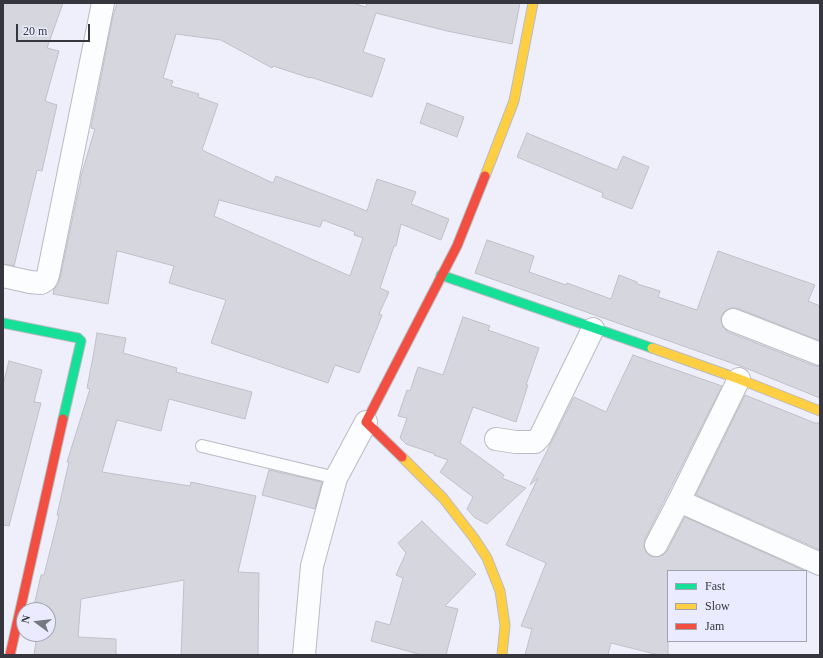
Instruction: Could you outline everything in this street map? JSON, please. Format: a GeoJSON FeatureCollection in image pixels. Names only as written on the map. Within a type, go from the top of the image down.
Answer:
{"type":"FeatureCollection","features":[{"type":"Feature","properties":{"kind":"street"},"geometry":{"type":"LineString","coordinates":[[3,276],[30,282],[41,282],[46,280],[48,275],[103,3]]}},
{"type":"Feature","properties":{"kind":"street"},"geometry":{"type":"LineString","coordinates":[[304,655],[312,566],[336,478],[457,246],[514,101],[533,3]]}},
{"type":"Feature","properties":{"kind":"street"},"geometry":{"type":"LineString","coordinates":[[441,275],[739,379],[820,411]]}},
{"type":"Feature","properties":{"kind":"street"},"geometry":{"type":"LineString","coordinates":[[733,320],[820,354]]}},
{"type":"Feature","properties":{"kind":"street"},"geometry":{"type":"LineString","coordinates":[[3,324],[78,338],[81,341],[10,655]]}},
{"type":"Feature","properties":{"kind":"street"},"geometry":{"type":"LineString","coordinates":[[496,439],[516,442],[535,442],[540,437],[593,329]]}},
{"type":"Feature","properties":{"kind":"street"},"geometry":{"type":"LineString","coordinates":[[656,545],[680,501],[739,379]]}},
{"type":"Feature","properties":{"kind":"street"},"geometry":{"type":"LineString","coordinates":[[366,422],[443,498],[474,538],[487,558],[500,591],[505,625],[502,655]]}},
{"type":"Feature","properties":{"kind":"street"},"geometry":{"type":"LineString","coordinates":[[680,501],[820,564]]}},
{"type":"Feature","properties":{"kind":"lane"},"geometry":{"type":"LineString","coordinates":[[202,446],[336,478]]}},
{"type":"Feature","properties":{"kind":"building"},"geometry":{"type":"Polygon","coordinates":[[[3,3],[63,3],[47,48],[59,51],[45,101],[57,105],[42,171],[37,170],[14,266],[3,264],[3,3]]]}},
{"type":"Feature","properties":{"kind":"building"},"geometry":{"type":"Polygon","coordinates":[[[117,3],[352,3],[366,7],[367,3],[520,3],[512,44],[447,31],[376,13],[363,52],[385,59],[372,97],[273,66],[272,68],[221,40],[176,34],[163,78],[173,81],[171,86],[199,94],[198,97],[218,104],[202,150],[273,183],[276,176],[367,211],[377,179],[416,192],[411,204],[449,219],[441,240],[401,224],[396,246],[394,246],[380,288],[389,292],[379,314],[382,315],[359,373],[335,365],[328,383],[211,343],[226,300],[169,283],[174,266],[122,252],[117,251],[108,304],[53,294],[60,278],[80,180],[95,129],[91,128],[113,16],[117,3]],[[219,200],[214,216],[350,276],[363,238],[354,235],[355,232],[323,220],[320,227],[219,200]]]}},
{"type":"Feature","properties":{"kind":"building"},"geometry":{"type":"Polygon","coordinates":[[[427,103],[464,117],[457,137],[420,123],[427,103]]]}},
{"type":"Feature","properties":{"kind":"building"},"geometry":{"type":"Polygon","coordinates":[[[527,133],[617,170],[623,156],[649,167],[632,209],[602,197],[603,193],[517,157],[527,133]]]}},
{"type":"Feature","properties":{"kind":"building"},"geometry":{"type":"Polygon","coordinates":[[[487,240],[534,256],[529,272],[566,285],[567,283],[611,299],[619,275],[637,282],[637,284],[660,291],[658,297],[697,310],[718,251],[815,285],[808,301],[820,306],[820,341],[737,308],[731,308],[725,311],[721,316],[721,321],[723,327],[728,332],[815,366],[820,366],[820,398],[743,367],[475,273],[487,240]]]}},
{"type":"Feature","properties":{"kind":"building"},"geometry":{"type":"Polygon","coordinates":[[[463,317],[490,326],[488,330],[539,348],[526,385],[528,385],[516,422],[473,407],[460,443],[504,475],[502,478],[526,488],[487,524],[475,518],[467,509],[473,497],[440,472],[448,460],[406,444],[400,438],[407,418],[398,416],[407,390],[410,391],[418,367],[443,375],[463,317]]]}},
{"type":"Feature","properties":{"kind":"building"},"geometry":{"type":"Polygon","coordinates":[[[97,333],[126,338],[123,353],[177,368],[176,372],[252,392],[245,419],[169,399],[161,431],[117,420],[102,472],[190,486],[191,482],[256,496],[238,572],[259,573],[258,655],[181,655],[184,580],[81,599],[78,637],[116,639],[116,655],[34,655],[36,642],[56,642],[56,602],[35,602],[41,575],[44,575],[59,515],[57,515],[69,462],[67,462],[90,389],[87,388],[97,333]]]}},
{"type":"Feature","properties":{"kind":"building"},"geometry":{"type":"Polygon","coordinates":[[[633,355],[722,386],[645,539],[644,546],[646,552],[650,556],[656,557],[663,555],[667,551],[685,517],[803,570],[667,570],[668,655],[659,655],[611,643],[608,655],[525,655],[532,629],[521,626],[546,563],[506,545],[538,478],[530,485],[574,397],[606,412],[633,355]]]}},
{"type":"Feature","properties":{"kind":"building"},"geometry":{"type":"Polygon","coordinates":[[[9,361],[42,370],[34,402],[41,403],[9,526],[3,525],[3,385],[9,361]]]}},
{"type":"Feature","properties":{"kind":"building"},"geometry":{"type":"Polygon","coordinates":[[[745,395],[815,423],[820,423],[820,550],[696,495],[745,395]]]}},
{"type":"Feature","properties":{"kind":"building"},"geometry":{"type":"Polygon","coordinates":[[[269,470],[322,482],[315,509],[262,495],[269,470]]]}},
{"type":"Feature","properties":{"kind":"building"},"geometry":{"type":"Polygon","coordinates":[[[422,521],[476,574],[445,606],[458,609],[446,655],[422,655],[371,641],[376,621],[390,625],[403,578],[396,575],[406,553],[398,543],[422,521]]]}},
{"type":"Feature","properties":{"kind":"traffic: fast"},"geometry":{"type":"LineString","coordinates":[[441,275],[652,348]]}},
{"type":"Feature","properties":{"kind":"traffic: fast"},"geometry":{"type":"LineString","coordinates":[[3,323],[78,338],[81,341],[63,419]]}},
{"type":"Feature","properties":{"kind":"traffic: slow"},"geometry":{"type":"LineString","coordinates":[[485,176],[514,101],[533,3]]}},
{"type":"Feature","properties":{"kind":"traffic: slow"},"geometry":{"type":"LineString","coordinates":[[652,348],[739,379],[820,411]]}},
{"type":"Feature","properties":{"kind":"traffic: slow"},"geometry":{"type":"LineString","coordinates":[[402,457],[443,498],[474,538],[487,558],[500,591],[505,625],[502,655]]}},
{"type":"Feature","properties":{"kind":"traffic: jam"},"geometry":{"type":"LineString","coordinates":[[402,457],[366,422],[457,246],[485,176]]}},
{"type":"Feature","properties":{"kind":"traffic: jam"},"geometry":{"type":"LineString","coordinates":[[10,655],[63,419]]}}]}
